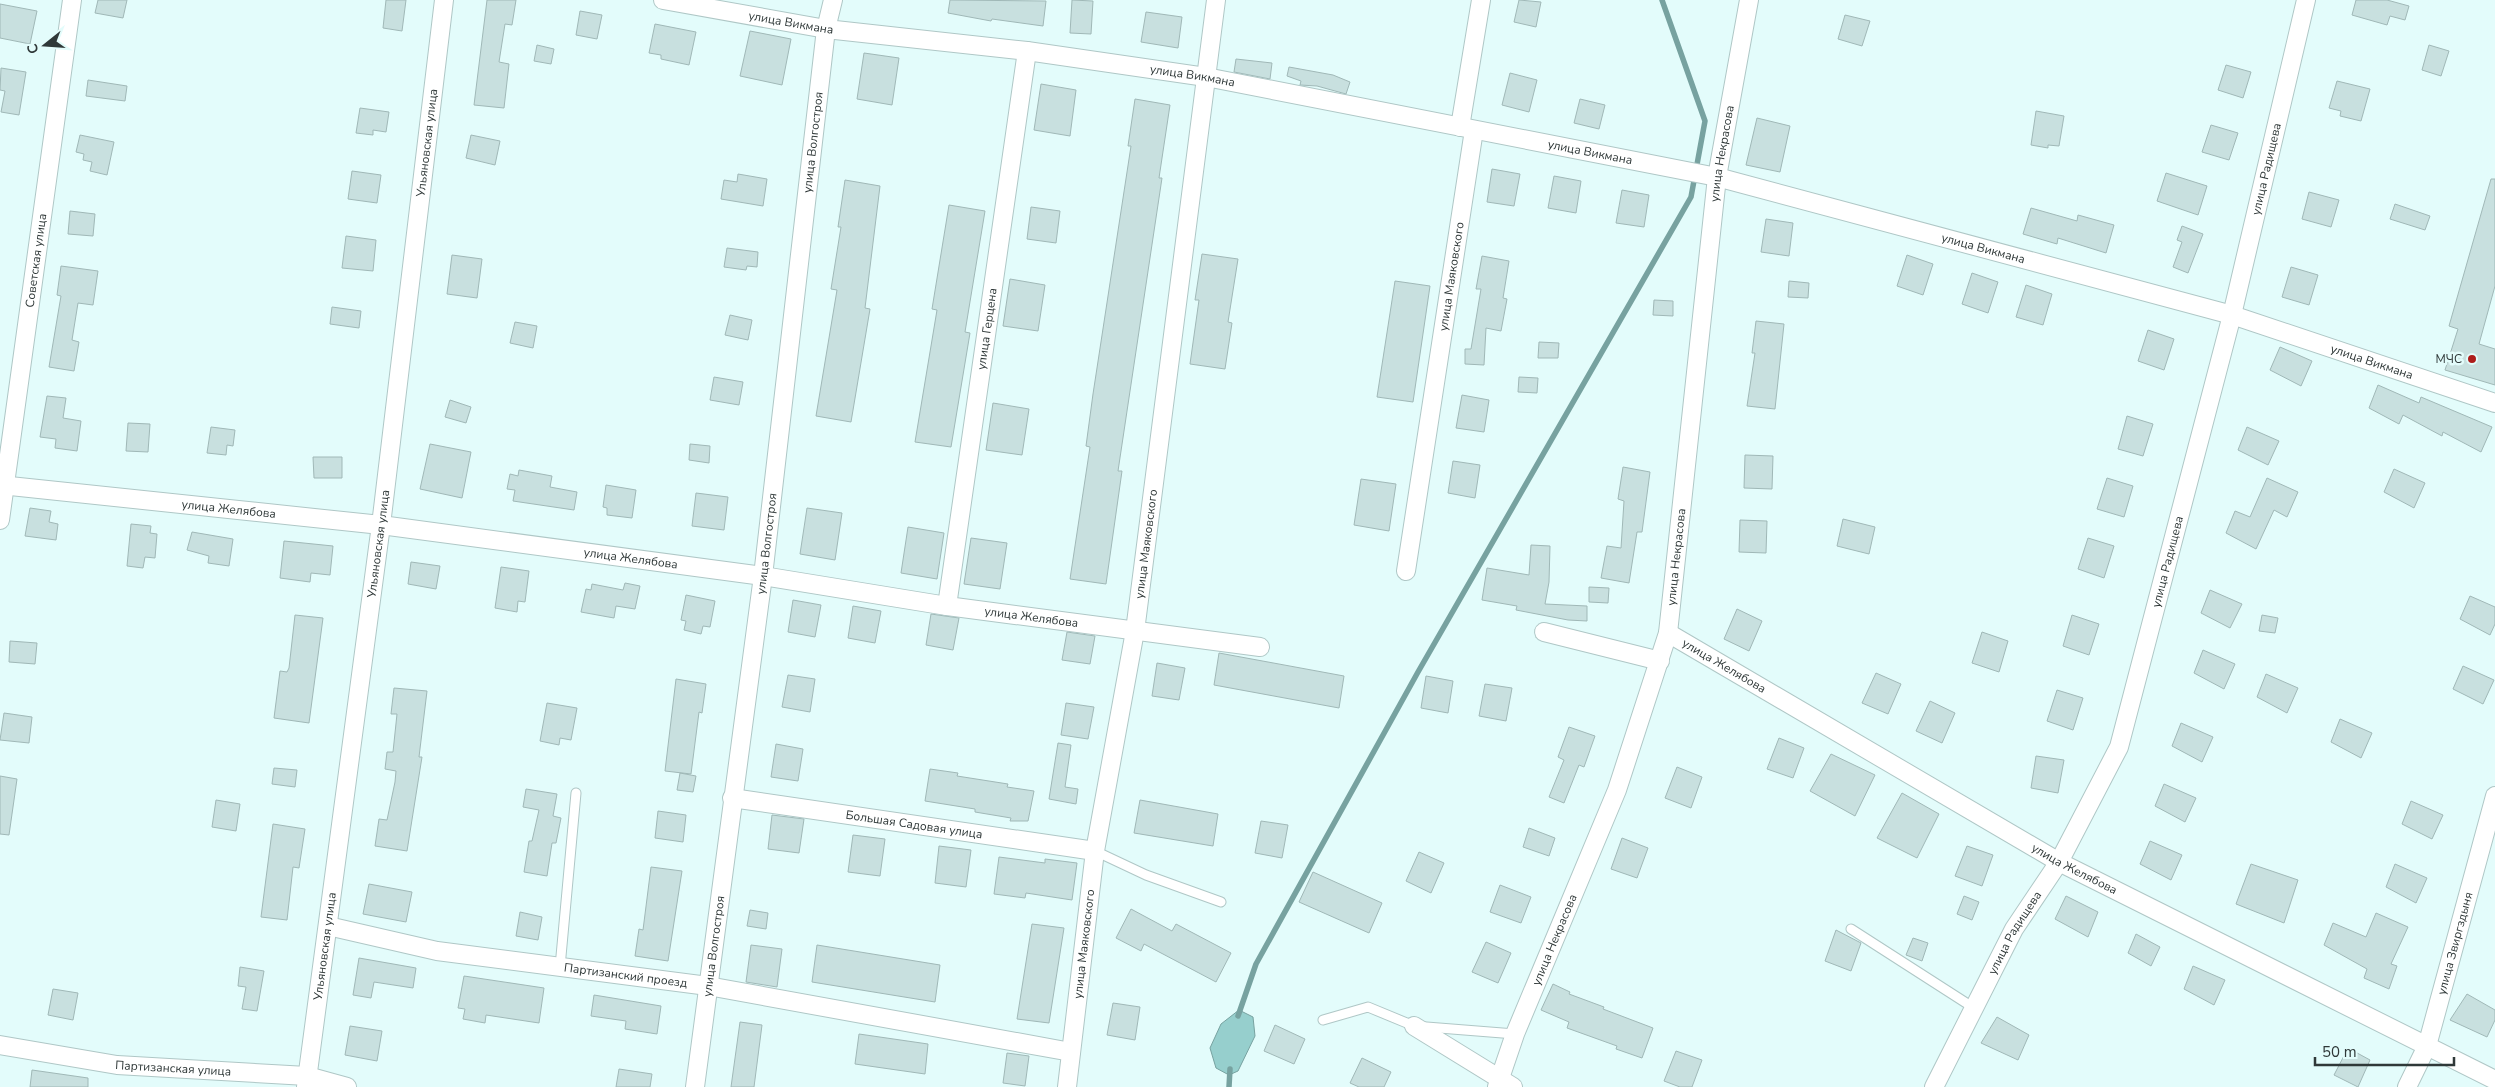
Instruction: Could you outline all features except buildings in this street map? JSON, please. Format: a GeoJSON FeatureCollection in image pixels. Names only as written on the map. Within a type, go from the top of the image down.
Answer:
{"type":"FeatureCollection","features":[{"type":"Feature","properties":{"kind":"street","name":"Советская улица"},"geometry":{"type":"LineString","coordinates":[[0,520],[2,485],[72,0]]}},
{"type":"Feature","properties":{"kind":"street","name":"Ульяновская улица"},"geometry":{"type":"LineString","coordinates":[[306,1082],[381,525],[444,0]]}},
{"type":"Feature","properties":{"kind":"street","name":"улица Викмана"},"geometry":{"type":"LineString","coordinates":[[663,0],[826,29],[1027,51],[1206,77],[1717,177],[2232,316],[2495,403]]}},
{"type":"Feature","properties":{"kind":"street","name":"улица Волгостроя"},"geometry":{"type":"LineString","coordinates":[[695,1087],[762,576],[826,29],[833,0]]}},
{"type":"Feature","properties":{"kind":"street","name":"улица Маяковского"},"geometry":{"type":"LineString","coordinates":[[1067,1087],[1095,851],[1135,630],[1216,0]]}},
{"type":"Feature","properties":{"kind":"street","name":"улица Маяковского"},"geometry":{"type":"LineString","coordinates":[[1406,571],[1467,128],[1480,0]]}},
{"type":"Feature","properties":{"kind":"street","name":"улица Некрасова"},"geometry":{"type":"LineString","coordinates":[[1503,1085],[1515,1034],[1617,790],[1668,633],[1717,177],[1749,0]]}},
{"type":"Feature","properties":{"kind":"street","name":"улица Радищева"},"geometry":{"type":"LineString","coordinates":[[1934,1087],[2014,929],[2059,862],[2118,747],[2232,316],[2306,0]]}},
{"type":"Feature","properties":{"kind":"street","name":"улица Герцена"},"geometry":{"type":"LineString","coordinates":[[947,606],[1027,51]]}},
{"type":"Feature","properties":{"kind":"street","name":"улица Желябова"},"geometry":{"type":"LineString","coordinates":[[2,485],[381,525],[762,576],[947,606],[1260,647]]}},
{"type":"Feature","properties":{"kind":"street"},"geometry":{"type":"LineString","coordinates":[[1544,632],[1660,661]]}},
{"type":"Feature","properties":{"kind":"street","name":"улица Желябова"},"geometry":{"type":"LineString","coordinates":[[1668,633],[2059,862],[2495,1080]]}},
{"type":"Feature","properties":{"kind":"street","name":"улица Звиргздыня"},"geometry":{"type":"LineString","coordinates":[[2407,1087],[2427,1046],[2495,796]]}},
{"type":"Feature","properties":{"kind":"street","name":"Большая Садовая улица"},"geometry":{"type":"LineString","coordinates":[[732,798],[1095,851]]}},
{"type":"Feature","properties":{"kind":"street","name":"Партизанский проезд"},"geometry":{"type":"LineString","coordinates":[[328,926],[437,952],[708,986],[1071,1052]]}},
{"type":"Feature","properties":{"kind":"street"},"geometry":{"type":"LineString","coordinates":[[1414,1026],[1503,1085]]}},
{"type":"Feature","properties":{"kind":"street","name":"Партизанская улица"},"geometry":{"type":"LineString","coordinates":[[0,1045],[117,1065],[347,1087]]}},
{"type":"Feature","properties":{"kind":"lane"},"geometry":{"type":"LineString","coordinates":[[560,967],[576,793]]}},
{"type":"Feature","properties":{"kind":"lane"},"geometry":{"type":"LineString","coordinates":[[1095,851],[1146,875],[1221,902]]}},
{"type":"Feature","properties":{"kind":"lane"},"geometry":{"type":"LineString","coordinates":[[1851,929],[1974,1008]]}},
{"type":"Feature","properties":{"kind":"lane"},"geometry":{"type":"LineString","coordinates":[[1323,1020],[1368,1006],[1414,1026],[1515,1034]]}},
{"type":"Feature","properties":{"kind":"water"},"geometry":{"type":"Polygon","coordinates":[[[1239,1010],[1253,1017],[1255,1036],[1238,1071],[1229,1075],[1216,1068],[1210,1048],[1221,1024],[1239,1010]]]}},
{"type":"Feature","properties":{"kind":"waterway"},"geometry":{"type":"LineString","coordinates":[[1238,1016],[1256,964],[1418,672],[1691,197],[1705,121],[1662,0]]}},
{"type":"Feature","properties":{"kind":"waterway"},"geometry":{"type":"LineString","coordinates":[[1229,1087],[1230,1069]]}},
{"type":"Feature","properties":{"kind":"place","name":"МЧС"},"geometry":{"type":"Point","coordinates":[2472,359]}}]}
